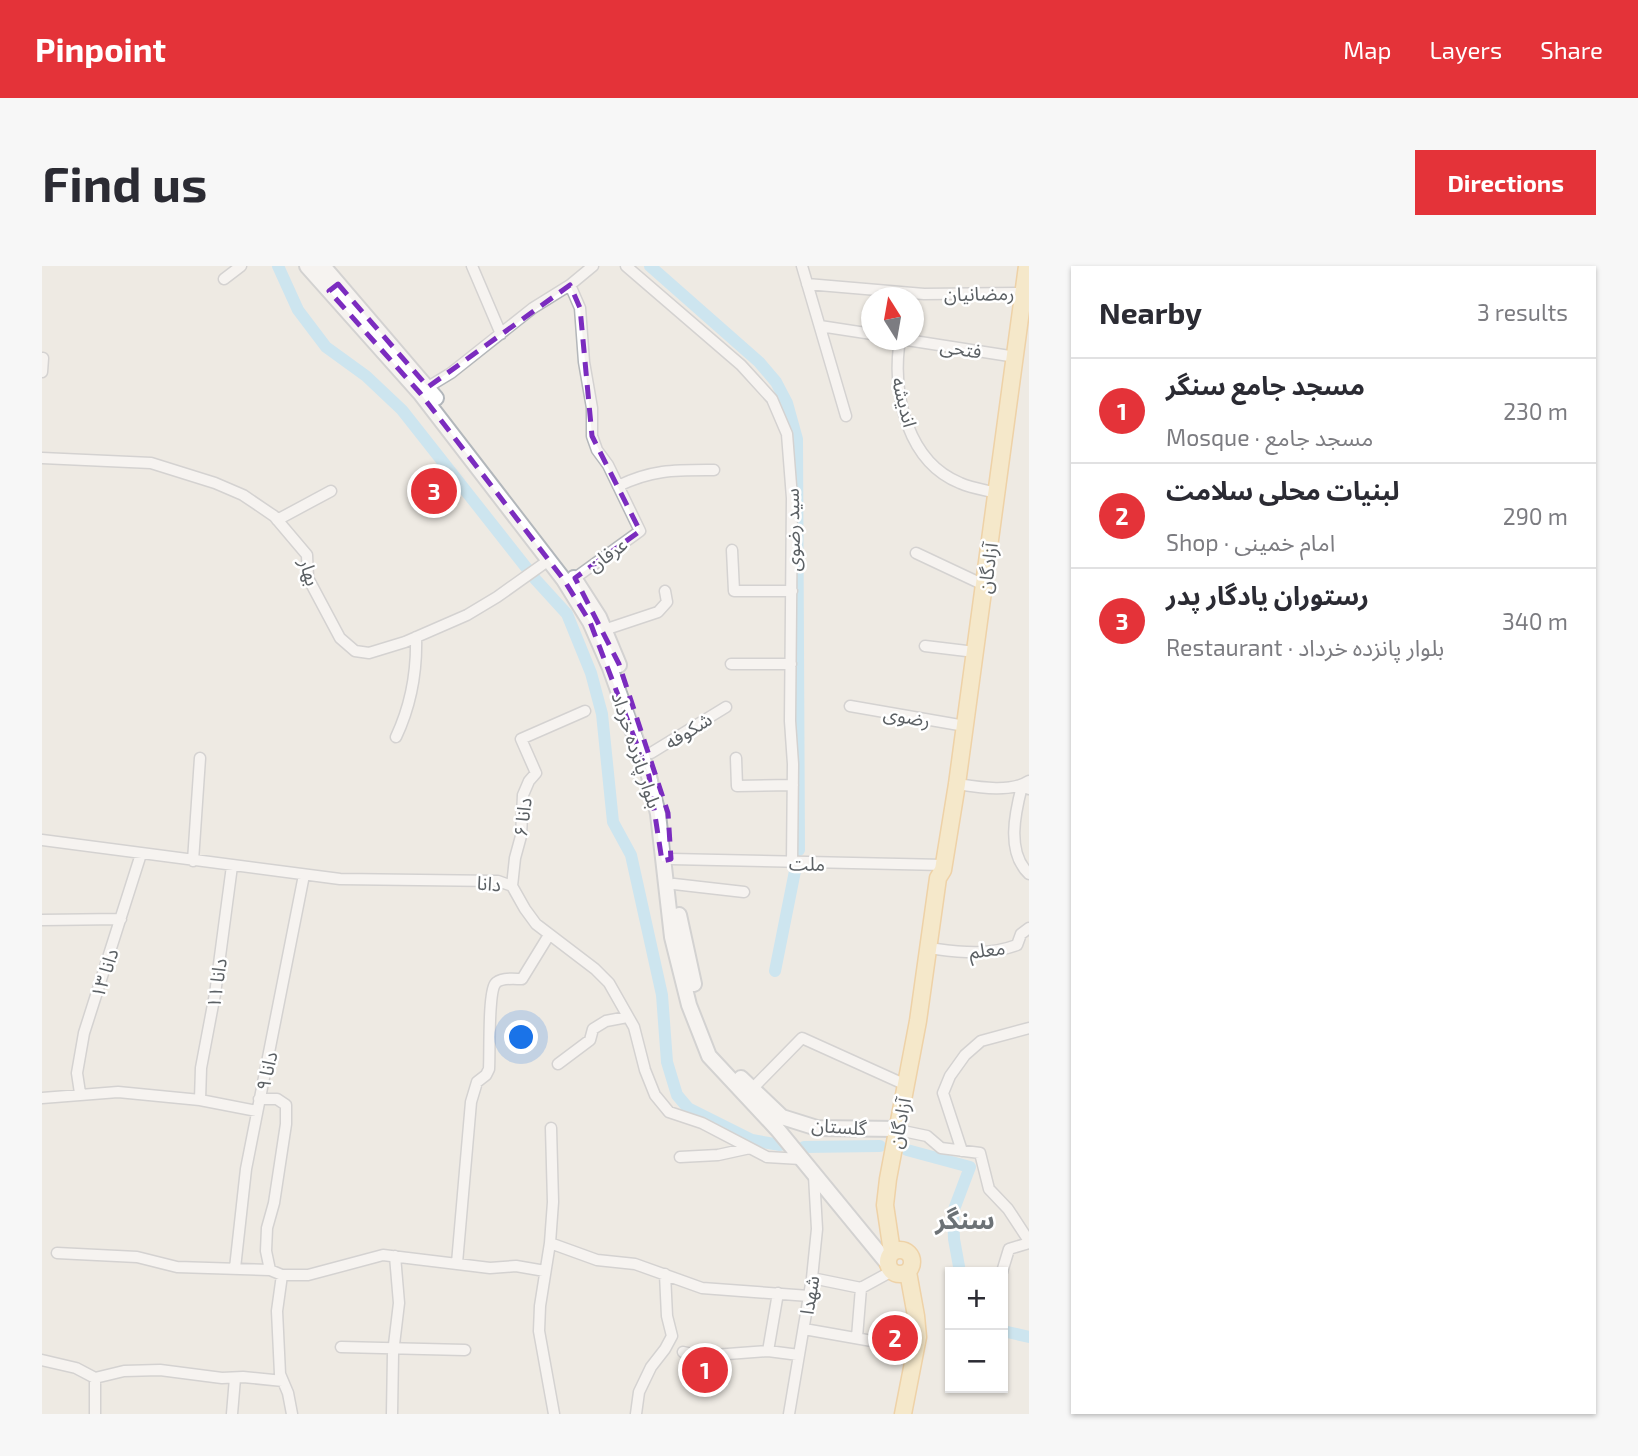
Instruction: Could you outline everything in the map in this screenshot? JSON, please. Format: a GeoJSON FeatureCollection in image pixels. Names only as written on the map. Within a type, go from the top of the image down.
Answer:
{"type":"FeatureCollection","features":[{"type":"Feature","properties":{"kind":"main road","name":"بلوار پانزده خرداد"},"geometry":{"type":"LineString","coordinates":[[307,266],[334,287],[428,387],[575,578],[604,630],[619,664],[651,753],[668,813],[667,860],[672,937],[689,1005],[709,1056],[778,1130],[814,1176],[897,1264]]}},
{"type":"Feature","properties":{"kind":"main road","name":"بلوار پانزده خرداد"},"geometry":{"type":"LineString","coordinates":[[323,266],[334,287],[549,560],[590,622],[610,667],[649,776],[674,884],[681,935],[698,1002],[718,1052],[751,1090],[782,1117]]}},
{"type":"Feature","properties":{"kind":"main road","name":"آزادگان"},"geometry":{"type":"LineString","coordinates":[[897,1264],[885,1205],[900,1130],[938,878],[943,868],[957,784],[1027,266]]}},
{"type":"Feature","properties":{"kind":"main road","name":"آزادگان"},"geometry":{"type":"LineString","coordinates":[[900,1130],[915,1086],[946,879],[943,868]]}},
{"type":"Feature","properties":{"kind":"main road","name":"گلستان"},"geometry":{"type":"LineString","coordinates":[[782,1117],[817,1128],[900,1130]]}},
{"type":"Feature","properties":{"kind":"main road"},"geometry":{"type":"LineString","coordinates":[[892,1414],[906,1347],[906,1310],[897,1264]]}},
{"type":"Feature","properties":{"kind":"main road"},"geometry":{"type":"LineString","coordinates":[[897,1264],[918,1337],[903,1414]]}},
{"type":"Feature","properties":{"kind":"street"},"geometry":{"type":"LineString","coordinates":[[224,279],[240,266]]}},
{"type":"Feature","properties":{"kind":"street"},"geometry":{"type":"LineString","coordinates":[[472,266],[500,334]]}},
{"type":"Feature","properties":{"kind":"street"},"geometry":{"type":"LineString","coordinates":[[428,387],[451,373],[593,266]]}},
{"type":"Feature","properties":{"kind":"street","name":"سید رضوی"},"geometry":{"type":"LineString","coordinates":[[626,266],[741,365],[763,388],[776,407],[787,434],[792,498],[792,863]]}},
{"type":"Feature","properties":{"kind":"street"},"geometry":{"type":"LineString","coordinates":[[802,266],[846,416]]}},
{"type":"Feature","properties":{"kind":"street","name":"رمضانیان"},"geometry":{"type":"LineString","coordinates":[[807,284],[924,294],[1025,292]]}},
{"type":"Feature","properties":{"kind":"street"},"geometry":{"type":"LineString","coordinates":[[570,285],[580,308],[584,362],[592,408],[592,436],[618,486],[661,471],[714,470]]}},
{"type":"Feature","properties":{"kind":"street"},"geometry":{"type":"LineString","coordinates":[[820,326],[861,332]]}},
{"type":"Feature","properties":{"kind":"street","name":"فتحی"},"geometry":{"type":"LineString","coordinates":[[924,346],[1016,357]]}},
{"type":"Feature","properties":{"kind":"street","name":"اندیشه"},"geometry":{"type":"LineString","coordinates":[[901,350],[896,370],[899,389],[905,420],[917,445],[936,468],[959,483],[997,493]]}},
{"type":"Feature","properties":{"kind":"street"},"geometry":{"type":"LineString","coordinates":[[42,372],[43,358]]}},
{"type":"Feature","properties":{"kind":"street","name":"بهار"},"geometry":{"type":"LineString","coordinates":[[42,458],[152,463],[243,495],[277,520],[307,555],[308,578],[340,638],[355,651],[369,653],[467,615],[549,560]]}},
{"type":"Feature","properties":{"kind":"street","name":"عرفان"},"geometry":{"type":"LineString","coordinates":[[575,578],[640,530],[618,486]]}},
{"type":"Feature","properties":{"kind":"street"},"geometry":{"type":"LineString","coordinates":[[277,520],[331,491]]}},
{"type":"Feature","properties":{"kind":"street"},"geometry":{"type":"LineString","coordinates":[[732,550],[734,592],[792,591]]}},
{"type":"Feature","properties":{"kind":"street"},"geometry":{"type":"LineString","coordinates":[[916,553],[984,585]]}},
{"type":"Feature","properties":{"kind":"street"},"geometry":{"type":"LineString","coordinates":[[604,630],[658,612],[667,602],[665,590]]}},
{"type":"Feature","properties":{"kind":"street"},"geometry":{"type":"LineString","coordinates":[[396,737],[405,718],[414,683],[416,637]]}},
{"type":"Feature","properties":{"kind":"street"},"geometry":{"type":"LineString","coordinates":[[925,646],[975,652]]}},
{"type":"Feature","properties":{"kind":"street"},"geometry":{"type":"LineString","coordinates":[[731,664],[791,664]]}},
{"type":"Feature","properties":{"kind":"street","name":"رضوی"},"geometry":{"type":"LineString","coordinates":[[850,706],[965,726]]}},
{"type":"Feature","properties":{"kind":"street","name":"شکوفه"},"geometry":{"type":"LineString","coordinates":[[651,753],[726,707]]}},
{"type":"Feature","properties":{"kind":"street","name":"دانا ۶"},"geometry":{"type":"LineString","coordinates":[[512,886],[521,836],[523,795],[529,781],[536,774],[521,739],[584,711]]}},
{"type":"Feature","properties":{"kind":"street"},"geometry":{"type":"LineString","coordinates":[[192,861],[200,758]]}},
{"type":"Feature","properties":{"kind":"street"},"geometry":{"type":"LineString","coordinates":[[736,758],[737,786],[793,785]]}},
{"type":"Feature","properties":{"kind":"street"},"geometry":{"type":"LineString","coordinates":[[957,784],[979,787],[1027,785],[1015,811],[1014,836],[1016,854],[1029,874]]}},
{"type":"Feature","properties":{"kind":"street","name":"دانا"},"geometry":{"type":"LineString","coordinates":[[42,840],[340,879],[498,881],[512,886],[536,924],[609,983],[634,1027],[645,1070],[655,1095],[669,1112],[702,1123],[767,1157],[801,1159]]}},
{"type":"Feature","properties":{"kind":"street","name":"دانا ۱۳"},"geometry":{"type":"LineString","coordinates":[[80,1094],[78,1073],[84,1033],[141,854]]}},
{"type":"Feature","properties":{"kind":"street","name":"ملت"},"geometry":{"type":"LineString","coordinates":[[667,860],[943,868]]}},
{"type":"Feature","properties":{"kind":"street","name":"دانا ۱۱"},"geometry":{"type":"LineString","coordinates":[[201,1100],[201,1068],[215,994],[232,866]]}},
{"type":"Feature","properties":{"kind":"street","name":"دانا ۹"},"geometry":{"type":"LineString","coordinates":[[234,1268],[259,1099],[275,1031],[304,874]]}},
{"type":"Feature","properties":{"kind":"street"},"geometry":{"type":"LineString","coordinates":[[674,884],[744,892]]}},
{"type":"Feature","properties":{"kind":"street"},"geometry":{"type":"LineString","coordinates":[[42,920],[121,919]]}},
{"type":"Feature","properties":{"kind":"street","name":"معلم"},"geometry":{"type":"LineString","coordinates":[[936,949],[975,954],[1008,948],[1017,945],[1021,934],[1029,928]]}},
{"type":"Feature","properties":{"kind":"street"},"geometry":{"type":"LineString","coordinates":[[457,1263],[471,1102],[477,1082],[489,1069],[491,997],[495,985],[501,979],[522,979],[549,935]]}},
{"type":"Feature","properties":{"kind":"street"},"geometry":{"type":"LineString","coordinates":[[558,1064],[590,1040],[593,1029],[606,1021],[627,1017]]}},
{"type":"Feature","properties":{"kind":"street"},"geometry":{"type":"LineString","coordinates":[[962,1151],[943,1093],[950,1076],[965,1055],[981,1041],[1029,1028]]}},
{"type":"Feature","properties":{"kind":"street"},"geometry":{"type":"LineString","coordinates":[[751,1090],[802,1038],[906,1085]]}},
{"type":"Feature","properties":{"kind":"street"},"geometry":{"type":"LineString","coordinates":[[42,1098],[118,1092],[201,1100],[257,1111]]}},
{"type":"Feature","properties":{"kind":"street"},"geometry":{"type":"LineString","coordinates":[[259,1099],[277,1100],[286,1105],[286,1124],[274,1203],[267,1227],[266,1251],[270,1270]]}},
{"type":"Feature","properties":{"kind":"street"},"geometry":{"type":"LineString","coordinates":[[551,1128],[553,1202],[539,1331],[554,1414]]}},
{"type":"Feature","properties":{"kind":"street"},"geometry":{"type":"LineString","coordinates":[[900,1130],[927,1136],[940,1148],[980,1153],[989,1189],[1008,1209],[1029,1242],[1009,1249],[1004,1267]]}},
{"type":"Feature","properties":{"kind":"street"},"geometry":{"type":"LineString","coordinates":[[680,1157],[718,1155],[750,1148]]}},
{"type":"Feature","properties":{"kind":"street","name":"شهدا"},"geometry":{"type":"LineString","coordinates":[[789,1414],[812,1278],[817,1229],[814,1176]]}},
{"type":"Feature","properties":{"kind":"street"},"geometry":{"type":"LineString","coordinates":[[550,1243],[597,1260],[635,1264],[702,1288],[809,1296]]}},
{"type":"Feature","properties":{"kind":"street"},"geometry":{"type":"LineString","coordinates":[[57,1253],[137,1257],[177,1267],[270,1270],[282,1275],[308,1275],[383,1255],[490,1268],[516,1266],[545,1271]]}},
{"type":"Feature","properties":{"kind":"street"},"geometry":{"type":"LineString","coordinates":[[392,1414],[394,1347],[399,1303],[395,1256]]}},
{"type":"Feature","properties":{"kind":"street"},"geometry":{"type":"LineString","coordinates":[[812,1278],[860,1288],[897,1264]]}},
{"type":"Feature","properties":{"kind":"street"},"geometry":{"type":"LineString","coordinates":[[636,1414],[639,1392],[651,1367],[672,1336],[666,1309],[665,1274]]}},
{"type":"Feature","properties":{"kind":"street"},"geometry":{"type":"LineString","coordinates":[[282,1275],[277,1311],[280,1374],[292,1414]]}},
{"type":"Feature","properties":{"kind":"street"},"geometry":{"type":"LineString","coordinates":[[857,1337],[860,1288]]}},
{"type":"Feature","properties":{"kind":"street"},"geometry":{"type":"LineString","coordinates":[[768,1351],[778,1293]]}},
{"type":"Feature","properties":{"kind":"street"},"geometry":{"type":"LineString","coordinates":[[804,1329],[906,1347]]}},
{"type":"Feature","properties":{"kind":"street"},"geometry":{"type":"LineString","coordinates":[[341,1347],[465,1350]]}},
{"type":"Feature","properties":{"kind":"street"},"geometry":{"type":"LineString","coordinates":[[683,1352],[701,1356],[768,1351],[799,1355]]}},
{"type":"Feature","properties":{"kind":"street"},"geometry":{"type":"LineString","coordinates":[[42,1360],[76,1368],[94,1378],[124,1371],[160,1370],[283,1381]]}},
{"type":"Feature","properties":{"kind":"street"},"geometry":{"type":"LineString","coordinates":[[94,1378],[95,1414]]}},
{"type":"Feature","properties":{"kind":"street"},"geometry":{"type":"LineString","coordinates":[[232,1414],[235,1378]]}},
{"type":"Feature","properties":{"kind":"highlighted area"},"geometry":{"type":"Polygon","coordinates":[[[338,284],[428,387],[570,285],[580,308],[592,436],[640,531],[575,578],[619,664],[668,813],[671,859],[662,861],[649,776],[590,622],[564,580],[420,393],[329,291],[338,284]]]}},
{"type":"Feature","properties":{"kind":"waterway"},"geometry":{"type":"LineString","coordinates":[[278,266],[298,310],[326,347],[366,376],[402,410],[536,580],[567,614],[591,673],[602,714],[613,822],[631,855],[662,995],[667,1062],[677,1095],[688,1108],[752,1140],[780,1145]]}},
{"type":"Feature","properties":{"kind":"waterway"},"geometry":{"type":"LineString","coordinates":[[650,266],[759,362],[776,382],[787,403],[797,439],[799,850]]}},
{"type":"Feature","properties":{"kind":"waterway"},"geometry":{"type":"LineString","coordinates":[[775,971],[795,871]]}},
{"type":"Feature","properties":{"kind":"waterway"},"geometry":{"type":"LineString","coordinates":[[804,1147],[880,1146]]}},
{"type":"Feature","properties":{"kind":"waterway"},"geometry":{"type":"LineString","coordinates":[[907,1150],[970,1167],[953,1212],[959,1267]]}},
{"type":"Feature","properties":{"kind":"waterway"},"geometry":{"type":"LineString","coordinates":[[1008,1332],[1029,1337]]}},
{"type":"Feature","properties":{"kind":"place","name":"رستوران یادگار پدر"},"geometry":{"type":"Point","coordinates":[434,491]}},
{"type":"Feature","properties":{"kind":"place","name":"لبنیات محلی سلامت"},"geometry":{"type":"Point","coordinates":[895,1338]}},
{"type":"Feature","properties":{"kind":"place","name":"مسجد جامع سنگر"},"geometry":{"type":"Point","coordinates":[705,1370]}},
{"type":"Feature","properties":{"kind":"district","name":"سنگر"},"geometry":{"type":"Point","coordinates":[965,1218]}}]}
